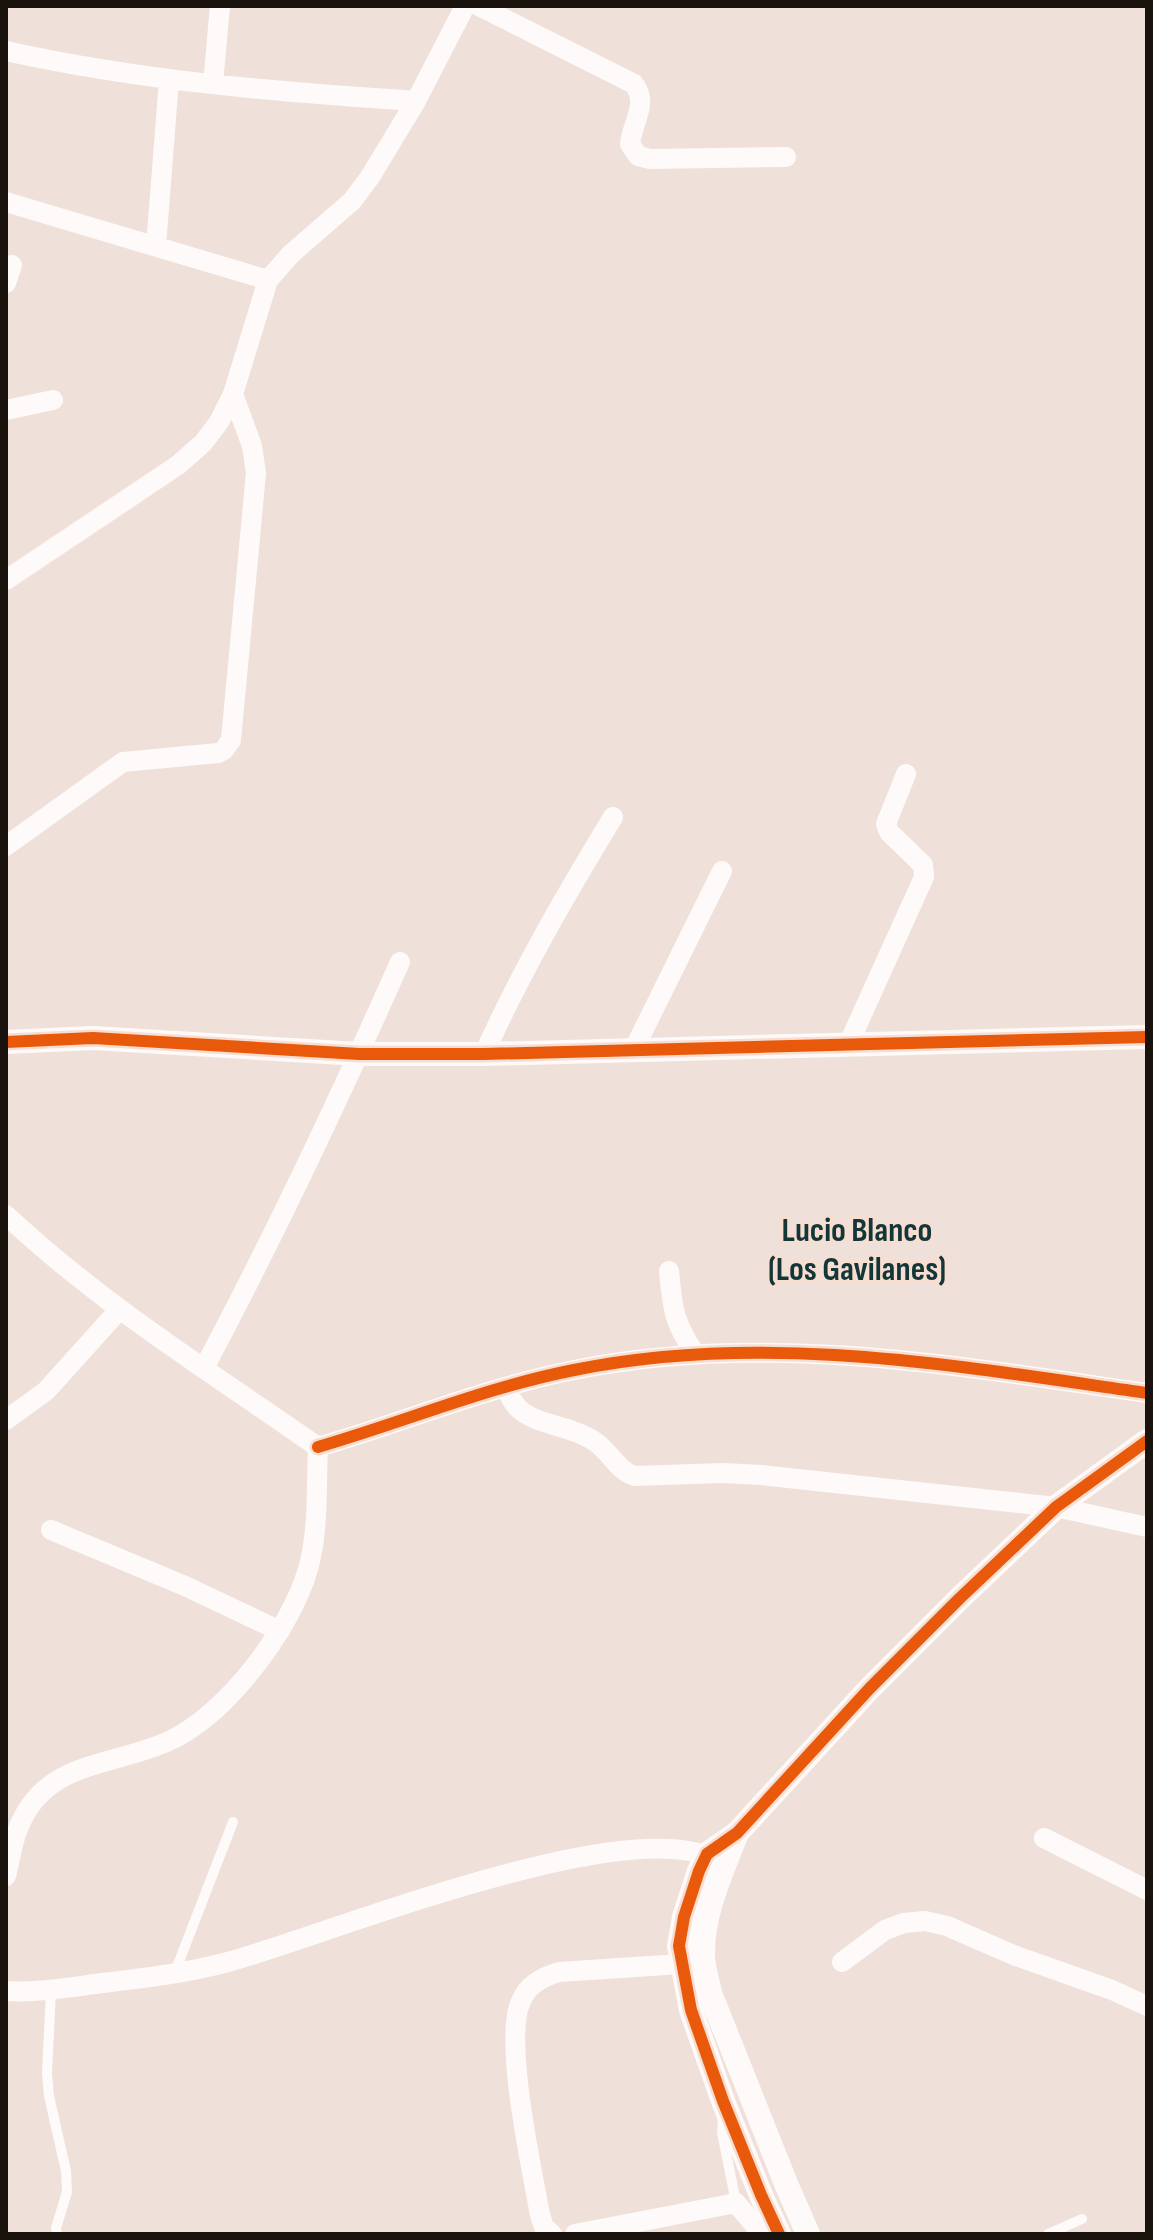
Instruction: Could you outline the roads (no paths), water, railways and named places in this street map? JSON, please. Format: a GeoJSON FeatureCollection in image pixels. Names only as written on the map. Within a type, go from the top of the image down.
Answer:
{"type":"FeatureCollection","features":[{"type":"Feature","properties":{"kind":"street"},"geometry":{"type":"LineString","coordinates":[[213,84],[220,6]]}},
{"type":"Feature","properties":{"kind":"street"},"geometry":{"type":"LineString","coordinates":[[6,580],[178,465],[203,443],[219,422],[233,394],[268,280],[291,254],[352,201],[416,101],[465,6]]}},
{"type":"Feature","properties":{"kind":"street"},"geometry":{"type":"LineString","coordinates":[[492,9],[634,84],[642,102],[630,144],[638,156],[650,159],[786,157]]}},
{"type":"Feature","properties":{"kind":"street"},"geometry":{"type":"LineString","coordinates":[[6,51],[77,67],[169,80],[292,93],[416,101]]}},
{"type":"Feature","properties":{"kind":"street"},"geometry":{"type":"LineString","coordinates":[[156,246],[169,80]]}},
{"type":"Feature","properties":{"kind":"street"},"geometry":{"type":"LineString","coordinates":[[6,202],[268,280]]}},
{"type":"Feature","properties":{"kind":"street"},"geometry":{"type":"LineString","coordinates":[[6,846],[123,762],[218,753],[231,740],[256,473],[252,446],[233,394]]}},
{"type":"Feature","properties":{"kind":"street"},"geometry":{"type":"LineString","coordinates":[[6,410],[53,400]]}},
{"type":"Feature","properties":{"kind":"street"},"geometry":{"type":"LineString","coordinates":[[848,1045],[924,877],[923,865],[889,832],[886,824],[906,774]]}},
{"type":"Feature","properties":{"kind":"street"},"geometry":{"type":"LineString","coordinates":[[484,1054],[548,923],[613,817]]}},
{"type":"Feature","properties":{"kind":"street"},"geometry":{"type":"LineString","coordinates":[[634,1049],[722,871]]}},
{"type":"Feature","properties":{"kind":"street"},"geometry":{"type":"LineString","coordinates":[[204,1368],[271,1241],[400,962]]}},
{"type":"Feature","properties":{"kind":"street"},"geometry":{"type":"LineString","coordinates":[[6,1042],[93,1038],[359,1054],[484,1054],[1147,1037]]}},
{"type":"Feature","properties":{"kind":"street"},"geometry":{"type":"LineString","coordinates":[[6,1215],[119,1310],[318,1447]]}},
{"type":"Feature","properties":{"kind":"street"},"geometry":{"type":"LineString","coordinates":[[669,1271],[677,1327],[695,1354]]}},
{"type":"Feature","properties":{"kind":"street"},"geometry":{"type":"LineString","coordinates":[[6,1420],[46,1391],[119,1310]]}},
{"type":"Feature","properties":{"kind":"street"},"geometry":{"type":"LineString","coordinates":[[318,1447],[505,1387],[574,1369],[695,1354],[777,1351],[868,1356],[1147,1393]]}},
{"type":"Feature","properties":{"kind":"street"},"geometry":{"type":"LineString","coordinates":[[505,1387],[520,1410],[531,1417],[583,1433],[601,1446],[628,1475],[761,1475],[1056,1507],[1147,1527]]}},
{"type":"Feature","properties":{"kind":"street"},"geometry":{"type":"LineString","coordinates":[[779,2234],[723,2101],[691,2010],[679,1946],[691,1892],[737,1833],[870,1688],[1056,1507],[1147,1441]]}},
{"type":"Feature","properties":{"kind":"street"},"geometry":{"type":"LineString","coordinates":[[6,1876],[17,1830],[30,1803],[51,1782],[168,1741],[197,1725],[218,1708],[280,1631],[300,1595],[309,1566],[318,1447]]}},
{"type":"Feature","properties":{"kind":"street"},"geometry":{"type":"LineString","coordinates":[[51,1530],[185,1586],[280,1631]]}},
{"type":"Feature","properties":{"kind":"street"},"geometry":{"type":"LineString","coordinates":[[1044,1838],[1147,1890]]}},
{"type":"Feature","properties":{"kind":"street"},"geometry":{"type":"LineString","coordinates":[[6,1991],[51,1990],[226,1963],[513,1872],[562,1860],[606,1852],[676,1850],[716,1860]]}},
{"type":"Feature","properties":{"kind":"street"},"geometry":{"type":"LineString","coordinates":[[716,1860],[704,1931],[703,1960],[710,1993],[808,2234]]}},
{"type":"Feature","properties":{"kind":"street"},"geometry":{"type":"LineString","coordinates":[[842,1962],[885,1930],[904,1923],[925,1921],[947,1926],[1147,2006]]}},
{"type":"Feature","properties":{"kind":"street"},"geometry":{"type":"LineString","coordinates":[[552,2234],[544,2227],[540,2215],[521,2103],[516,2022],[520,2001],[540,1978],[559,1972],[681,1964]]}},
{"type":"Feature","properties":{"kind":"street"},"geometry":{"type":"LineString","coordinates":[[761,2195],[787,2186]]}},
{"type":"Feature","properties":{"kind":"street"},"geometry":{"type":"LineString","coordinates":[[575,2234],[736,2203],[762,2234]]}},
{"type":"Feature","properties":{"kind":"lane"},"geometry":{"type":"LineString","coordinates":[[175,1972],[233,1822]]}},
{"type":"Feature","properties":{"kind":"lane"},"geometry":{"type":"LineString","coordinates":[[51,1990],[47,2073],[66,2171],[67,2192],[57,2234]]}},
{"type":"Feature","properties":{"kind":"lane"},"geometry":{"type":"LineString","coordinates":[[723,2101],[722,2132],[736,2203]]}},
{"type":"Feature","properties":{"kind":"lane"},"geometry":{"type":"LineString","coordinates":[[1048,2234],[1082,2219]]}},
{"type":"Feature","properties":{"kind":"district","name":"Lucio Blanco (Los Gavilanes)"},"geometry":{"type":"Point","coordinates":[857,1250]}}]}
